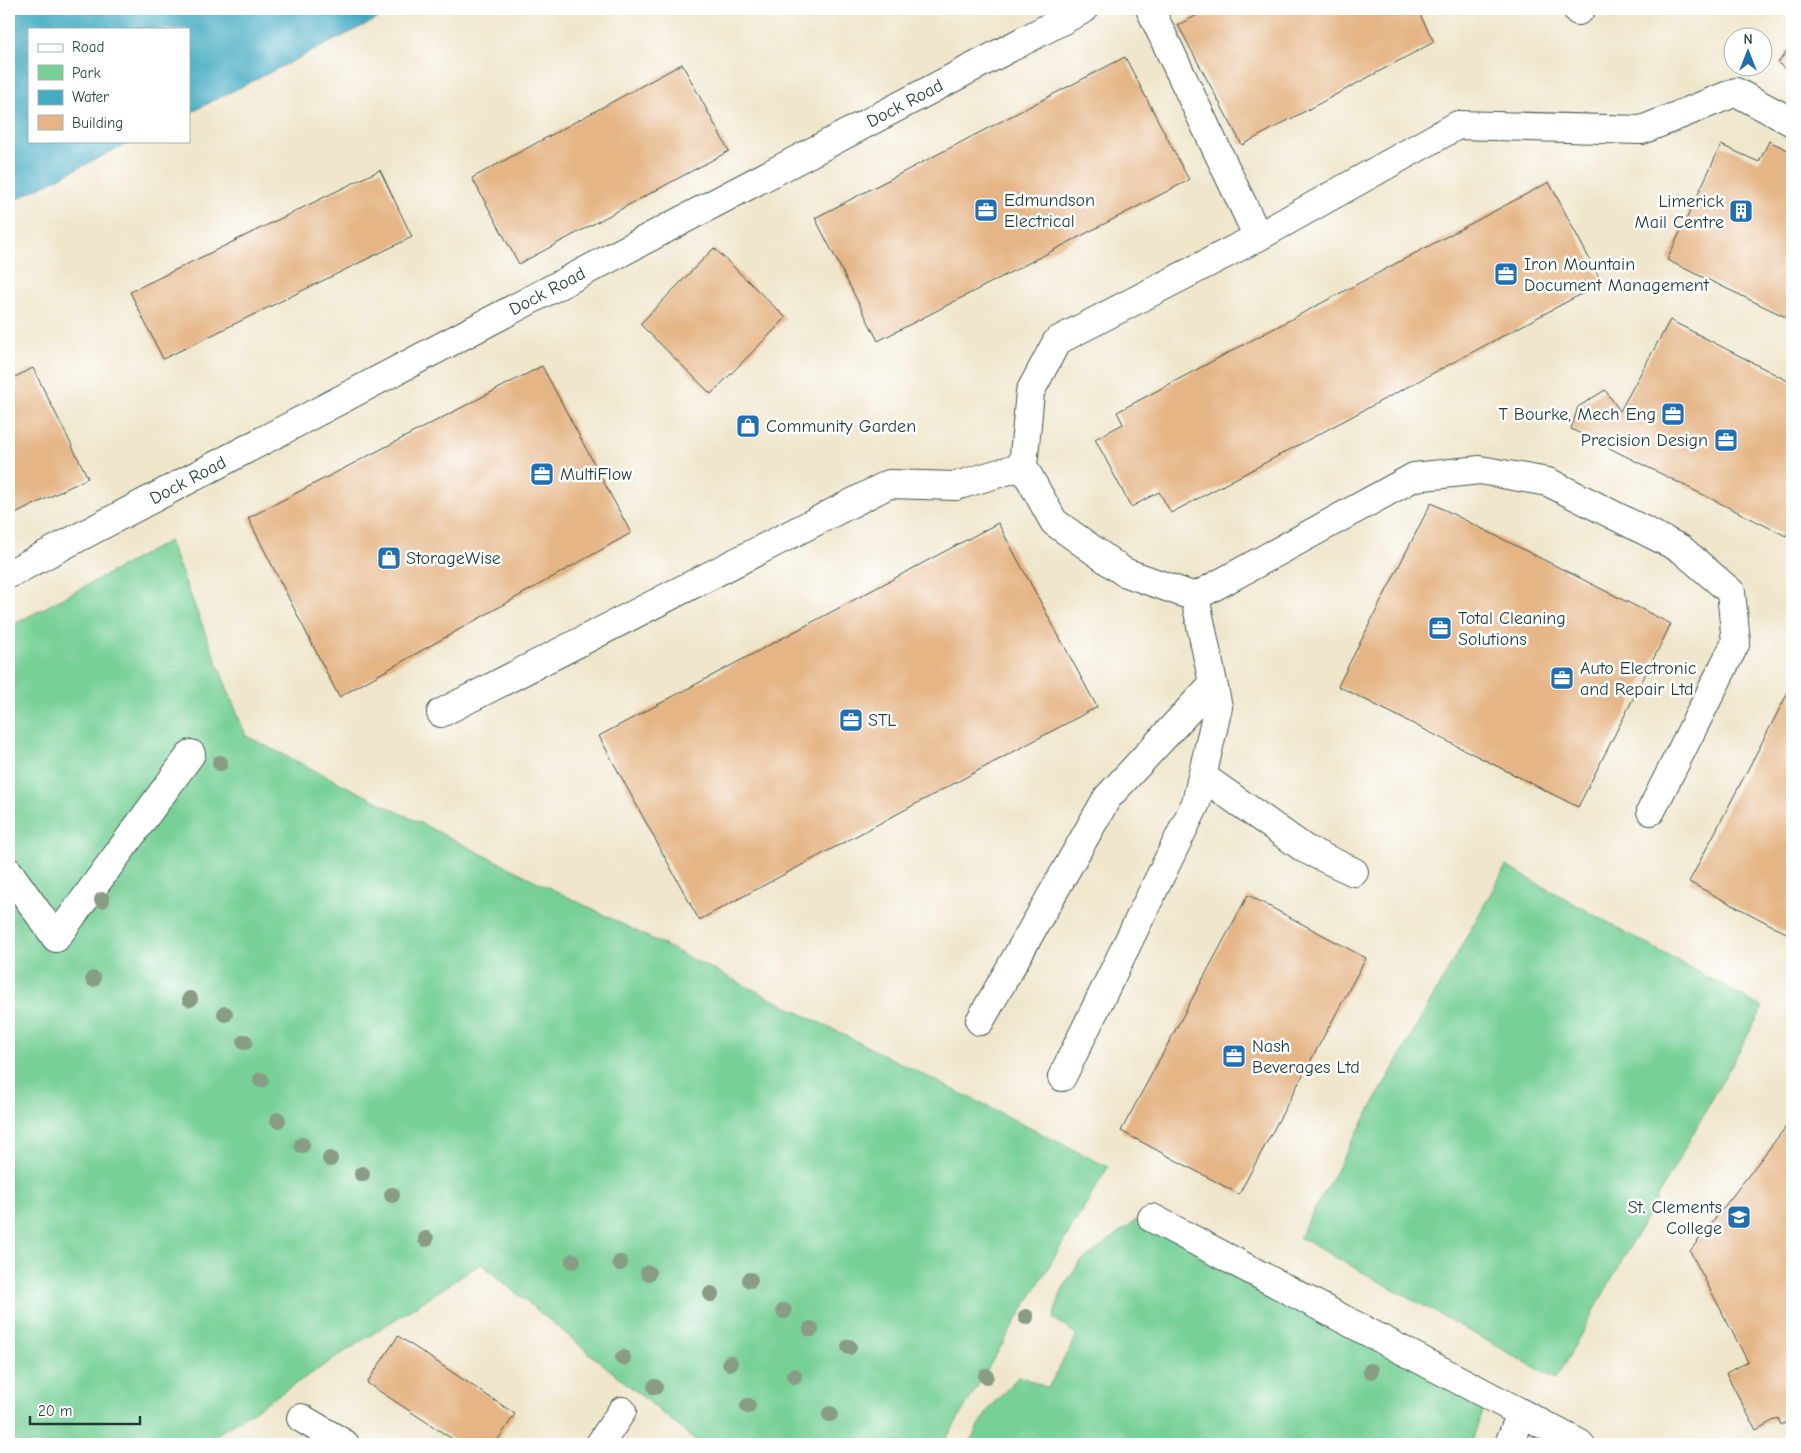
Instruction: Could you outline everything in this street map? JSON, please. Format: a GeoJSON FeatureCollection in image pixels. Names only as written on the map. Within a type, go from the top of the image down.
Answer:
{"type":"FeatureCollection","features":[{"type":"Feature","properties":{"kind":"main road","name":"Dock Road"},"geometry":{"type":"LineString","coordinates":[[9,574],[1084,9]]}},
{"type":"Feature","properties":{"kind":"main road"},"geometry":{"type":"LineString","coordinates":[[1150,9],[1258,237]]}},
{"type":"Feature","properties":{"kind":"main road"},"geometry":{"type":"LineString","coordinates":[[1577,9],[1578,11],[1581,9]]}},
{"type":"Feature","properties":{"kind":"main road"},"geometry":{"type":"LineString","coordinates":[[1651,811],[1736,642],[1731,592],[1681,549],[1548,482],[1480,470],[1414,477],[1194,597],[1124,572],[1054,522],[1023,466],[1030,392],[1057,341],[1258,237],[1458,126],[1642,130],[1736,92],[1792,122]]}},
{"type":"Feature","properties":{"kind":"main road"},"geometry":{"type":"LineString","coordinates":[[441,713],[889,484],[956,486],[1023,466]]}},
{"type":"Feature","properties":{"kind":"main road"},"geometry":{"type":"LineString","coordinates":[[1062,1076],[1196,803],[1218,707],[1194,597]]}},
{"type":"Feature","properties":{"kind":"main road"},"geometry":{"type":"LineString","coordinates":[[980,1021],[1107,798],[1213,684]]}},
{"type":"Feature","properties":{"kind":"main road"},"geometry":{"type":"LineString","coordinates":[[9,872],[56,938],[191,754]]}},
{"type":"Feature","properties":{"kind":"main road"},"geometry":{"type":"LineString","coordinates":[[1202,776],[1305,849],[1354,872]]}},
{"type":"Feature","properties":{"kind":"main road"},"geometry":{"type":"LineString","coordinates":[[1152,1218],[1580,1444]]}},
{"type":"Feature","properties":{"kind":"main road"},"geometry":{"type":"LineString","coordinates":[[600,1444],[622,1411]]}},
{"type":"Feature","properties":{"kind":"main road"},"geometry":{"type":"LineString","coordinates":[[1509,1444],[1521,1413]]}},
{"type":"Feature","properties":{"kind":"main road"},"geometry":{"type":"LineString","coordinates":[[301,1418],[345,1444]]}},
{"type":"Feature","properties":{"kind":"green space"},"geometry":{"type":"Polygon","coordinates":[[[169,541],[246,736],[1108,1167],[943,1444],[700,1444],[481,1264],[202,1444],[9,1444],[9,627],[169,541]]]}},
{"type":"Feature","properties":{"kind":"green space"},"geometry":{"type":"Polygon","coordinates":[[[1506,866],[1763,1008],[1556,1379],[1299,1237],[1506,866]]]}},
{"type":"Feature","properties":{"kind":"green space"},"geometry":{"type":"Polygon","coordinates":[[[1139,1218],[1485,1405],[1471,1444],[968,1444],[989,1409],[1019,1376],[1048,1388],[1077,1335],[1053,1318],[1062,1290],[1079,1263],[1139,1218]]]}},
{"type":"Feature","properties":{"kind":"water"},"geometry":{"type":"Polygon","coordinates":[[[9,9],[397,9],[190,112],[190,28],[28,28],[28,142],[130,142],[9,203],[9,9]]]}},
{"type":"Feature","properties":{"kind":"building"},"geometry":{"type":"Polygon","coordinates":[[[1209,9],[1417,9],[1434,42],[1242,145],[1178,25],[1209,9]]]}},
{"type":"Feature","properties":{"kind":"building"},"geometry":{"type":"Polygon","coordinates":[[[1792,44],[1792,74],[1778,63],[1792,44]]]}},
{"type":"Feature","properties":{"kind":"building"},"geometry":{"type":"Polygon","coordinates":[[[1125,57],[1189,180],[878,341],[815,218],[1125,57]]]}},
{"type":"Feature","properties":{"kind":"building"},"geometry":{"type":"Polygon","coordinates":[[[682,64],[729,151],[519,264],[472,178],[682,64]]]}},
{"type":"Feature","properties":{"kind":"building","name":"Limerick Mail Centre"},"geometry":{"type":"Polygon","coordinates":[[[1769,141],[1792,152],[1792,320],[1667,260],[1721,145],[1759,162],[1769,141]]]}},
{"type":"Feature","properties":{"kind":"building"},"geometry":{"type":"Polygon","coordinates":[[[380,170],[412,237],[163,359],[130,292],[380,170]]]}},
{"type":"Feature","properties":{"kind":"building"},"geometry":{"type":"Polygon","coordinates":[[[1549,182],[1602,283],[1171,513],[1159,492],[1131,507],[1095,439],[1123,424],[1117,412],[1549,182]]]}},
{"type":"Feature","properties":{"kind":"building"},"geometry":{"type":"Polygon","coordinates":[[[714,248],[786,318],[711,394],[640,324],[714,248]]]}},
{"type":"Feature","properties":{"kind":"building"},"geometry":{"type":"Polygon","coordinates":[[[1670,320],[1792,383],[1792,524],[1786,536],[1571,429],[1578,407],[1605,390],[1620,411],[1670,320]]]}},
{"type":"Feature","properties":{"kind":"building"},"geometry":{"type":"Polygon","coordinates":[[[542,366],[631,533],[339,697],[248,518],[542,366]]]}},
{"type":"Feature","properties":{"kind":"building"},"geometry":{"type":"Polygon","coordinates":[[[33,368],[88,478],[9,517],[9,380],[33,368]]]}},
{"type":"Feature","properties":{"kind":"building"},"geometry":{"type":"Polygon","coordinates":[[[1431,503],[1671,624],[1578,807],[1338,686],[1431,503]]]}},
{"type":"Feature","properties":{"kind":"building"},"geometry":{"type":"Polygon","coordinates":[[[998,523],[1097,707],[699,920],[599,736],[998,523]]]}},
{"type":"Feature","properties":{"kind":"building"},"geometry":{"type":"Polygon","coordinates":[[[1792,685],[1792,936],[1689,882],[1792,685]]]}},
{"type":"Feature","properties":{"kind":"building"},"geometry":{"type":"Polygon","coordinates":[[[1248,895],[1366,958],[1239,1194],[1121,1131],[1248,895]]]}},
{"type":"Feature","properties":{"kind":"building"},"geometry":{"type":"Polygon","coordinates":[[[1792,1119],[1792,1419],[1781,1425],[1778,1418],[1756,1430],[1726,1373],[1748,1362],[1690,1251],[1792,1119]]]}},
{"type":"Feature","properties":{"kind":"building"},"geometry":{"type":"Polygon","coordinates":[[[398,1336],[515,1414],[495,1444],[460,1444],[367,1383],[398,1336]]]}},
{"type":"Feature","properties":{"kind":"place","name":"Edmundson Electrical"},"geometry":{"type":"Point","coordinates":[986,210]}},
{"type":"Feature","properties":{"kind":"place","name":"Limerick Mail Centre"},"geometry":{"type":"Point","coordinates":[1741,211]}},
{"type":"Feature","properties":{"kind":"place","name":"Iron Mountain Document Management"},"geometry":{"type":"Point","coordinates":[1506,274]}},
{"type":"Feature","properties":{"kind":"place","name":"T Bourke, Mech Eng"},"geometry":{"type":"Point","coordinates":[1673,414]}},
{"type":"Feature","properties":{"kind":"place","name":"Community Garden"},"geometry":{"type":"Point","coordinates":[748,426]}},
{"type":"Feature","properties":{"kind":"place","name":"Precision Design"},"geometry":{"type":"Point","coordinates":[1726,440]}},
{"type":"Feature","properties":{"kind":"place","name":"MultiFlow"},"geometry":{"type":"Point","coordinates":[542,474]}},
{"type":"Feature","properties":{"kind":"place","name":"StorageWise"},"geometry":{"type":"Point","coordinates":[389,558]}},
{"type":"Feature","properties":{"kind":"place","name":"Total Cleaning Solutions"},"geometry":{"type":"Point","coordinates":[1440,628]}},
{"type":"Feature","properties":{"kind":"place","name":"Auto Electronic and Repair Ltd"},"geometry":{"type":"Point","coordinates":[1562,678]}},
{"type":"Feature","properties":{"kind":"place","name":"STL"},"geometry":{"type":"Point","coordinates":[851,720]}},
{"type":"Feature","properties":{"kind":"place","name":"Nash Beverages Ltd"},"geometry":{"type":"Point","coordinates":[1234,1056]}},
{"type":"Feature","properties":{"kind":"place","name":"St. Clements College"},"geometry":{"type":"Point","coordinates":[1739,1217]}}]}
